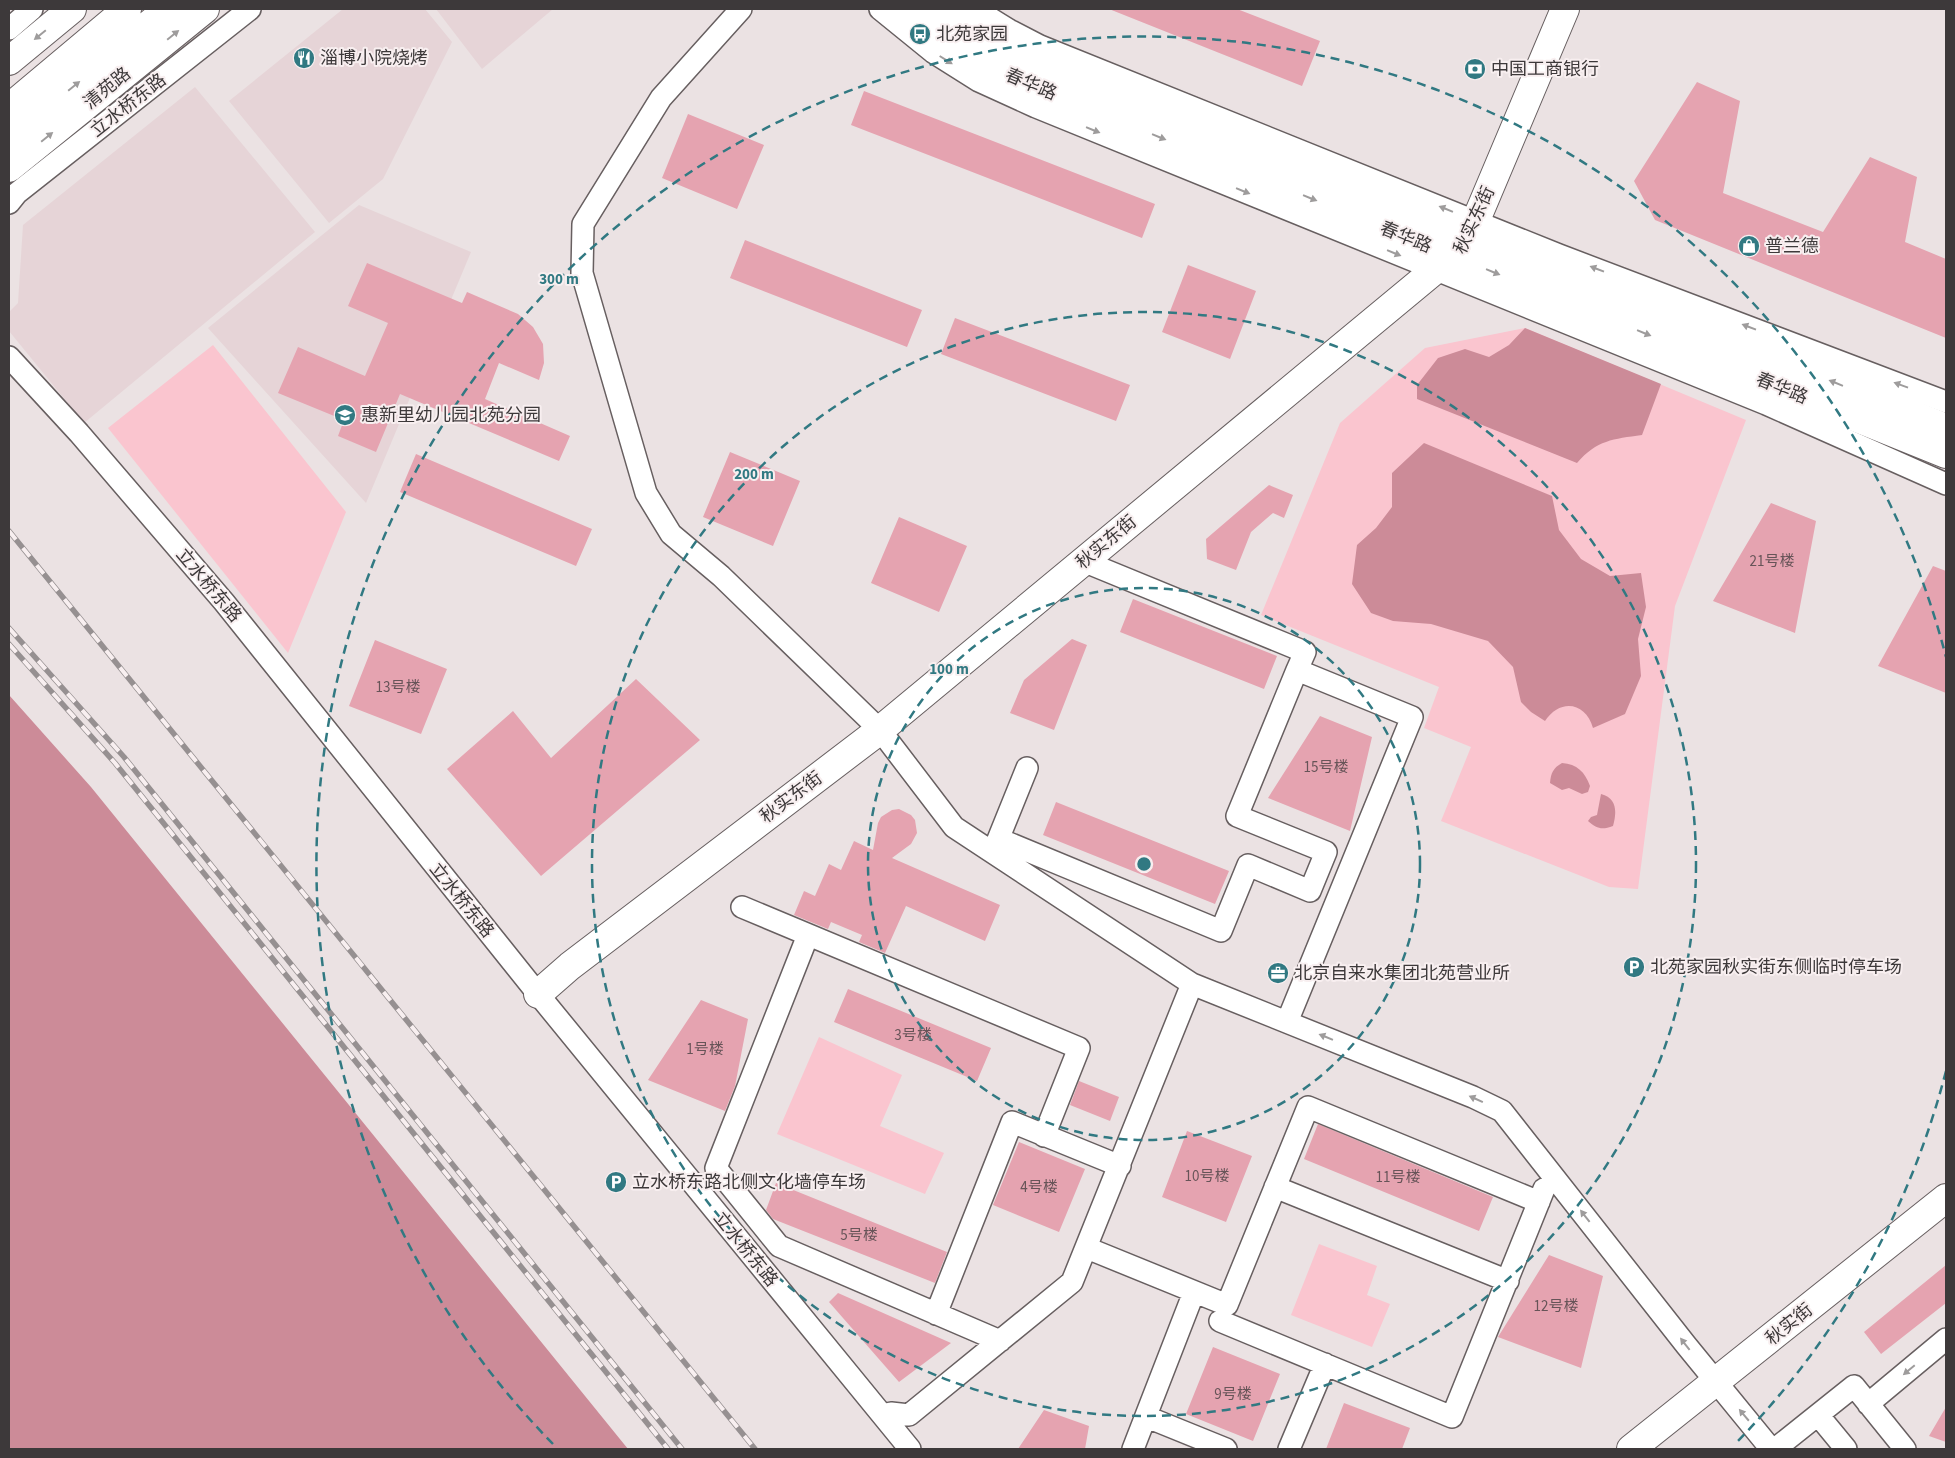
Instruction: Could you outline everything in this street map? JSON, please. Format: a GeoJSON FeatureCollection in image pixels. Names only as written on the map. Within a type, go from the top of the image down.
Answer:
{"type":"FeatureCollection","features":[{"type":"Feature","properties":{"kind":"street"},"geometry":{"type":"LineString","coordinates":[[9,29],[32,9]]}},
{"type":"Feature","properties":{"kind":"street"},"geometry":{"type":"LineString","coordinates":[[9,61],[72,9]]}},
{"type":"Feature","properties":{"kind":"street"},"geometry":{"type":"LineString","coordinates":[[9,108],[128,9]]}},
{"type":"Feature","properties":{"kind":"street","name":"清苑路"},"geometry":{"type":"LineString","coordinates":[[9,138],[168,9]]}},
{"type":"Feature","properties":{"kind":"street","name":"清苑路"},"geometry":{"type":"LineString","coordinates":[[9,168],[204,9]]}},
{"type":"Feature","properties":{"kind":"street","name":"立水桥东路"},"geometry":{"type":"LineString","coordinates":[[9,202],[17,193],[250,9]]}},
{"type":"Feature","properties":{"kind":"street"},"geometry":{"type":"LineString","coordinates":[[741,9],[661,98],[583,224],[582,273],[646,493],[672,534],[722,576],[880,730],[954,826],[996,846],[1221,931],[1248,865],[1310,891],[1326,852],[1237,816],[1305,652],[1083,562]]}},
{"type":"Feature","properties":{"kind":"street"},"geometry":{"type":"LineString","coordinates":[[880,9],[933,52],[987,85],[1036,107],[1766,404],[1946,484]]}},
{"type":"Feature","properties":{"kind":"street","name":"春华路"},"geometry":{"type":"LineString","coordinates":[[906,9],[950,42],[1009,76],[1468,239],[1946,454]]}},
{"type":"Feature","properties":{"kind":"street","name":"春华路"},"geometry":{"type":"LineString","coordinates":[[943,9],[980,34],[1015,53],[1468,239],[1946,428]]}},
{"type":"Feature","properties":{"kind":"street"},"geometry":{"type":"LineString","coordinates":[[975,9],[1040,46],[1468,239],[1946,402]]}},
{"type":"Feature","properties":{"kind":"street","name":"秋实东街"},"geometry":{"type":"LineString","coordinates":[[538,994],[570,966],[880,730],[1435,270],[1468,239],[1565,9]]}},
{"type":"Feature","properties":{"kind":"street","name":"立水桥东路"},"geometry":{"type":"LineString","coordinates":[[9,357],[79,433],[224,602],[538,994],[910,1449]]}},
{"type":"Feature","properties":{"kind":"street"},"geometry":{"type":"LineString","coordinates":[[1287,1022],[1412,717],[1297,670]]}},
{"type":"Feature","properties":{"kind":"street"},"geometry":{"type":"LineString","coordinates":[[996,846],[1027,768]]}},
{"type":"Feature","properties":{"kind":"street"},"geometry":{"type":"LineString","coordinates":[[996,846],[1192,984],[1473,1097],[1502,1111],[1715,1382],[1771,1449]]}},
{"type":"Feature","properties":{"kind":"street"},"geometry":{"type":"LineString","coordinates":[[742,907],[1079,1048],[1044,1136]]}},
{"type":"Feature","properties":{"kind":"street"},"geometry":{"type":"LineString","coordinates":[[808,935],[716,1168],[779,1246],[1000,1341]]}},
{"type":"Feature","properties":{"kind":"street"},"geometry":{"type":"LineString","coordinates":[[885,1418],[891,1413],[909,1415],[1072,1282],[1192,984]]}},
{"type":"Feature","properties":{"kind":"street"},"geometry":{"type":"LineString","coordinates":[[1223,1313],[1308,1107],[1539,1202]]}},
{"type":"Feature","properties":{"kind":"street"},"geometry":{"type":"LineString","coordinates":[[936,1314],[1012,1122],[1120,1166]]}},
{"type":"Feature","properties":{"kind":"street"},"geometry":{"type":"LineString","coordinates":[[1086,1248],[1191,1300],[1223,1313],[1324,1364],[1452,1417],[1551,1172]]}},
{"type":"Feature","properties":{"kind":"street"},"geometry":{"type":"LineString","coordinates":[[1275,1187],[1508,1281]]}},
{"type":"Feature","properties":{"kind":"street","name":"秋实街"},"geometry":{"type":"LineString","coordinates":[[1631,1449],[1946,1198]]}},
{"type":"Feature","properties":{"kind":"street"},"geometry":{"type":"LineString","coordinates":[[1133,1449],[1191,1300]]}},
{"type":"Feature","properties":{"kind":"street"},"geometry":{"type":"LineString","coordinates":[[1868,1404],[1946,1339]]}},
{"type":"Feature","properties":{"kind":"street"},"geometry":{"type":"LineString","coordinates":[[1290,1449],[1324,1364]]}},
{"type":"Feature","properties":{"kind":"street"},"geometry":{"type":"LineString","coordinates":[[1790,1445],[1818,1415],[1854,1386],[1905,1449]]}},
{"type":"Feature","properties":{"kind":"street"},"geometry":{"type":"LineString","coordinates":[[1818,1415],[1846,1449]]}},
{"type":"Feature","properties":{"kind":"street"},"geometry":{"type":"LineString","coordinates":[[1147,1416],[1226,1449]]}},
{"type":"Feature","properties":{"kind":"shaded area"},"geometry":{"type":"Polygon","coordinates":[[[343,9],[425,9],[452,42],[383,179],[329,223],[229,101],[343,9]]]}},
{"type":"Feature","properties":{"kind":"shaded area"},"geometry":{"type":"Polygon","coordinates":[[[436,9],[553,9],[482,69],[436,9]]]}},
{"type":"Feature","properties":{"kind":"shaded area"},"geometry":{"type":"Polygon","coordinates":[[[195,87],[315,232],[84,423],[9,331],[9,312],[18,303],[23,225],[195,87]]]}},
{"type":"Feature","properties":{"kind":"shaded area","name":"惠新里幼儿园北苑分园"},"geometry":{"type":"Polygon","coordinates":[[[359,205],[471,252],[366,503],[208,328],[359,205]]]}},
{"type":"Feature","properties":{"kind":"shaded area"},"geometry":{"type":"Polygon","coordinates":[[[1525,328],[1746,420],[1675,606],[1638,889],[1609,887],[1441,821],[1471,747],[1424,728],[1439,687],[1261,615],[1340,423],[1425,348],[1525,328]]]}},
{"type":"Feature","properties":{"kind":"shaded area"},"geometry":{"type":"Polygon","coordinates":[[[1525,328],[1661,384],[1642,435],[1622,438],[1599,445],[1584,455],[1577,463],[1417,399],[1417,385],[1438,358],[1465,349],[1489,357],[1509,345],[1525,328]]]}},
{"type":"Feature","properties":{"kind":"shaded area"},"geometry":{"type":"Polygon","coordinates":[[[213,345],[346,512],[288,653],[108,428],[213,345]]]}},
{"type":"Feature","properties":{"kind":"shaded area"},"geometry":{"type":"Polygon","coordinates":[[[1424,443],[1552,496],[1559,530],[1581,559],[1610,576],[1641,573],[1646,607],[1638,639],[1641,676],[1625,714],[1593,728],[1590,719],[1579,708],[1565,706],[1551,714],[1545,721],[1531,712],[1521,702],[1513,667],[1488,641],[1431,624],[1393,621],[1371,613],[1352,584],[1357,545],[1376,528],[1392,507],[1392,473],[1424,443]]]}},
{"type":"Feature","properties":{"kind":"shaded area"},"geometry":{"type":"Polygon","coordinates":[[[9,695],[91,787],[628,1449],[9,1449],[9,695]]]}},
{"type":"Feature","properties":{"kind":"shaded area"},"geometry":{"type":"Polygon","coordinates":[[[1562,763],[1572,765],[1583,773],[1590,786],[1588,792],[1582,794],[1569,788],[1562,790],[1550,783],[1553,771],[1562,763]]]}},
{"type":"Feature","properties":{"kind":"shaded area"},"geometry":{"type":"Polygon","coordinates":[[[1601,794],[1613,802],[1615,811],[1613,826],[1606,828],[1594,826],[1588,821],[1591,817],[1597,815],[1601,794]]]}},
{"type":"Feature","properties":{"kind":"shaded area"},"geometry":{"type":"Polygon","coordinates":[[[819,1037],[902,1075],[880,1126],[944,1153],[925,1194],[777,1134],[819,1037]]]}},
{"type":"Feature","properties":{"kind":"shaded area"},"geometry":{"type":"Polygon","coordinates":[[[1319,1244],[1377,1266],[1367,1295],[1390,1304],[1372,1347],[1291,1315],[1319,1244]]]}},
{"type":"Feature","properties":{"kind":"building"},"geometry":{"type":"Polygon","coordinates":[[[1109,9],[1237,9],[1320,41],[1302,86],[1109,9]]]}},
{"type":"Feature","properties":{"kind":"building"},"geometry":{"type":"Polygon","coordinates":[[[1697,82],[1740,101],[1723,193],[1823,232],[1870,157],[1917,177],[1905,242],[1946,259],[1946,338],[1655,220],[1634,181],[1697,82]]]}},
{"type":"Feature","properties":{"kind":"building"},"geometry":{"type":"Polygon","coordinates":[[[864,91],[1155,204],[1142,238],[851,125],[864,91]]]}},
{"type":"Feature","properties":{"kind":"building"},"geometry":{"type":"Polygon","coordinates":[[[688,114],[764,145],[737,209],[662,178],[688,114]]]}},
{"type":"Feature","properties":{"kind":"building"},"geometry":{"type":"Polygon","coordinates":[[[745,240],[922,310],[907,347],[730,278],[745,240]]]}},
{"type":"Feature","properties":{"kind":"building"},"geometry":{"type":"Polygon","coordinates":[[[367,263],[462,303],[467,292],[518,314],[533,327],[543,344],[544,363],[539,380],[499,363],[485,399],[570,436],[559,461],[400,394],[376,452],[338,436],[344,420],[278,393],[298,347],[365,376],[388,323],[348,306],[367,263]]]}},
{"type":"Feature","properties":{"kind":"building"},"geometry":{"type":"Polygon","coordinates":[[[1188,265],[1256,291],[1230,359],[1162,332],[1188,265]]]}},
{"type":"Feature","properties":{"kind":"building"},"geometry":{"type":"Polygon","coordinates":[[[955,318],[1130,385],[1116,421],[941,354],[955,318]]]}},
{"type":"Feature","properties":{"kind":"building"},"geometry":{"type":"Polygon","coordinates":[[[730,452],[800,481],[773,546],[703,517],[730,452]]]}},
{"type":"Feature","properties":{"kind":"building"},"geometry":{"type":"Polygon","coordinates":[[[416,454],[592,529],[576,566],[400,492],[416,454]]]}},
{"type":"Feature","properties":{"kind":"building"},"geometry":{"type":"Polygon","coordinates":[[[1269,485],[1293,495],[1284,518],[1273,513],[1251,532],[1236,570],[1207,559],[1206,539],[1269,485]]]}},
{"type":"Feature","properties":{"kind":"building"},"geometry":{"type":"Polygon","coordinates":[[[1771,503],[1816,521],[1795,633],[1713,601],[1771,503]]]}},
{"type":"Feature","properties":{"kind":"building"},"geometry":{"type":"Polygon","coordinates":[[[899,517],[967,546],[939,612],[871,583],[899,517]]]}},
{"type":"Feature","properties":{"kind":"building"},"geometry":{"type":"Polygon","coordinates":[[[1933,566],[1946,571],[1946,693],[1878,666],[1933,566]]]}},
{"type":"Feature","properties":{"kind":"building"},"geometry":{"type":"Polygon","coordinates":[[[1133,599],[1277,656],[1264,689],[1120,632],[1133,599]]]}},
{"type":"Feature","properties":{"kind":"building"},"geometry":{"type":"Polygon","coordinates":[[[1072,639],[1087,645],[1054,730],[1010,713],[1024,680],[1072,639]]]}},
{"type":"Feature","properties":{"kind":"building"},"geometry":{"type":"Polygon","coordinates":[[[375,640],[447,669],[421,734],[349,706],[375,640]]]}},
{"type":"Feature","properties":{"kind":"building"},"geometry":{"type":"Polygon","coordinates":[[[636,679],[700,740],[541,876],[447,769],[513,711],[551,758],[636,679]]]}},
{"type":"Feature","properties":{"kind":"building"},"geometry":{"type":"Polygon","coordinates":[[[1320,716],[1372,737],[1350,831],[1268,798],[1320,716]]]}},
{"type":"Feature","properties":{"kind":"building"},"geometry":{"type":"Polygon","coordinates":[[[1056,802],[1229,871],[1215,904],[1043,835],[1056,802]]]}},
{"type":"Feature","properties":{"kind":"building"},"geometry":{"type":"Polygon","coordinates":[[[899,809],[911,815],[915,820],[917,833],[911,844],[892,858],[1000,905],[985,941],[906,906],[885,953],[859,942],[862,935],[831,922],[828,929],[794,915],[804,891],[815,896],[829,864],[841,870],[854,841],[873,850],[878,823],[881,817],[892,810],[899,809]]]}},
{"type":"Feature","properties":{"kind":"building"},"geometry":{"type":"Polygon","coordinates":[[[848,989],[991,1048],[977,1081],[834,1022],[848,989]]]}},
{"type":"Feature","properties":{"kind":"building"},"geometry":{"type":"Polygon","coordinates":[[[701,1000],[748,1019],[735,1086],[725,1111],[648,1080],[701,1000]]]}},
{"type":"Feature","properties":{"kind":"building"},"geometry":{"type":"Polygon","coordinates":[[[1079,1081],[1119,1097],[1110,1121],[1070,1105],[1079,1081]]]}},
{"type":"Feature","properties":{"kind":"building"},"geometry":{"type":"Polygon","coordinates":[[[1318,1124],[1493,1197],[1479,1231],[1304,1159],[1318,1124]]]}},
{"type":"Feature","properties":{"kind":"building"},"geometry":{"type":"Polygon","coordinates":[[[1187,1131],[1252,1156],[1226,1222],[1162,1197],[1187,1131]]]}},
{"type":"Feature","properties":{"kind":"building"},"geometry":{"type":"Polygon","coordinates":[[[1019,1142],[1085,1169],[1059,1232],[993,1205],[1019,1142]]]}},
{"type":"Feature","properties":{"kind":"building"},"geometry":{"type":"Polygon","coordinates":[[[776,1183],[947,1252],[935,1283],[773,1219],[766,1210],[776,1183]]]}},
{"type":"Feature","properties":{"kind":"building"},"geometry":{"type":"Polygon","coordinates":[[[1549,1255],[1603,1276],[1581,1368],[1498,1337],[1549,1255]]]}},
{"type":"Feature","properties":{"kind":"building"},"geometry":{"type":"Polygon","coordinates":[[[1946,1265],[1946,1303],[1881,1354],[1864,1332],[1946,1265]]]}},
{"type":"Feature","properties":{"kind":"building"},"geometry":{"type":"Polygon","coordinates":[[[838,1293],[951,1343],[899,1382],[829,1302],[838,1293]]]}},
{"type":"Feature","properties":{"kind":"building"},"geometry":{"type":"Polygon","coordinates":[[[1213,1347],[1280,1374],[1253,1441],[1186,1414],[1213,1347]]]}},
{"type":"Feature","properties":{"kind":"building"},"geometry":{"type":"Polygon","coordinates":[[[1344,1403],[1410,1428],[1402,1449],[1326,1449],[1344,1403]]]}},
{"type":"Feature","properties":{"kind":"building"},"geometry":{"type":"Polygon","coordinates":[[[1946,1407],[1946,1442],[1929,1436],[1946,1407]]]}},
{"type":"Feature","properties":{"kind":"building"},"geometry":{"type":"Polygon","coordinates":[[[1044,1410],[1089,1426],[1085,1449],[1018,1449],[1044,1410]]]}},
{"type":"Feature","properties":{"kind":"railway"},"geometry":{"type":"LineString","coordinates":[[9,531],[755,1449]]}},
{"type":"Feature","properties":{"kind":"railway"},"geometry":{"type":"LineString","coordinates":[[9,628],[124,757],[682,1449]]}},
{"type":"Feature","properties":{"kind":"railway"},"geometry":{"type":"LineString","coordinates":[[9,644],[115,763],[668,1449]]}},
{"type":"Feature","properties":{"kind":"place","name":"北苑家园"},"geometry":{"type":"Point","coordinates":[920,34]}},
{"type":"Feature","properties":{"kind":"place","name":"淄博小院烧烤"},"geometry":{"type":"Point","coordinates":[304,58]}},
{"type":"Feature","properties":{"kind":"place","name":"中国工商银行"},"geometry":{"type":"Point","coordinates":[1475,69]}},
{"type":"Feature","properties":{"kind":"place","name":"普兰德"},"geometry":{"type":"Point","coordinates":[1749,246]}},
{"type":"Feature","properties":{"kind":"place","name":"惠新里幼儿园北苑分园"},"geometry":{"type":"Point","coordinates":[345,415]}},
{"type":"Feature","properties":{"kind":"place","name":"北苑家园秋实街东侧临时停车场"},"geometry":{"type":"Point","coordinates":[1634,967]}},
{"type":"Feature","properties":{"kind":"place","name":"北京自来水集团北苑营业所"},"geometry":{"type":"Point","coordinates":[1278,973]}},
{"type":"Feature","properties":{"kind":"place","name":"立水桥东路北侧文化墙停车场"},"geometry":{"type":"Point","coordinates":[616,1182]}}]}
